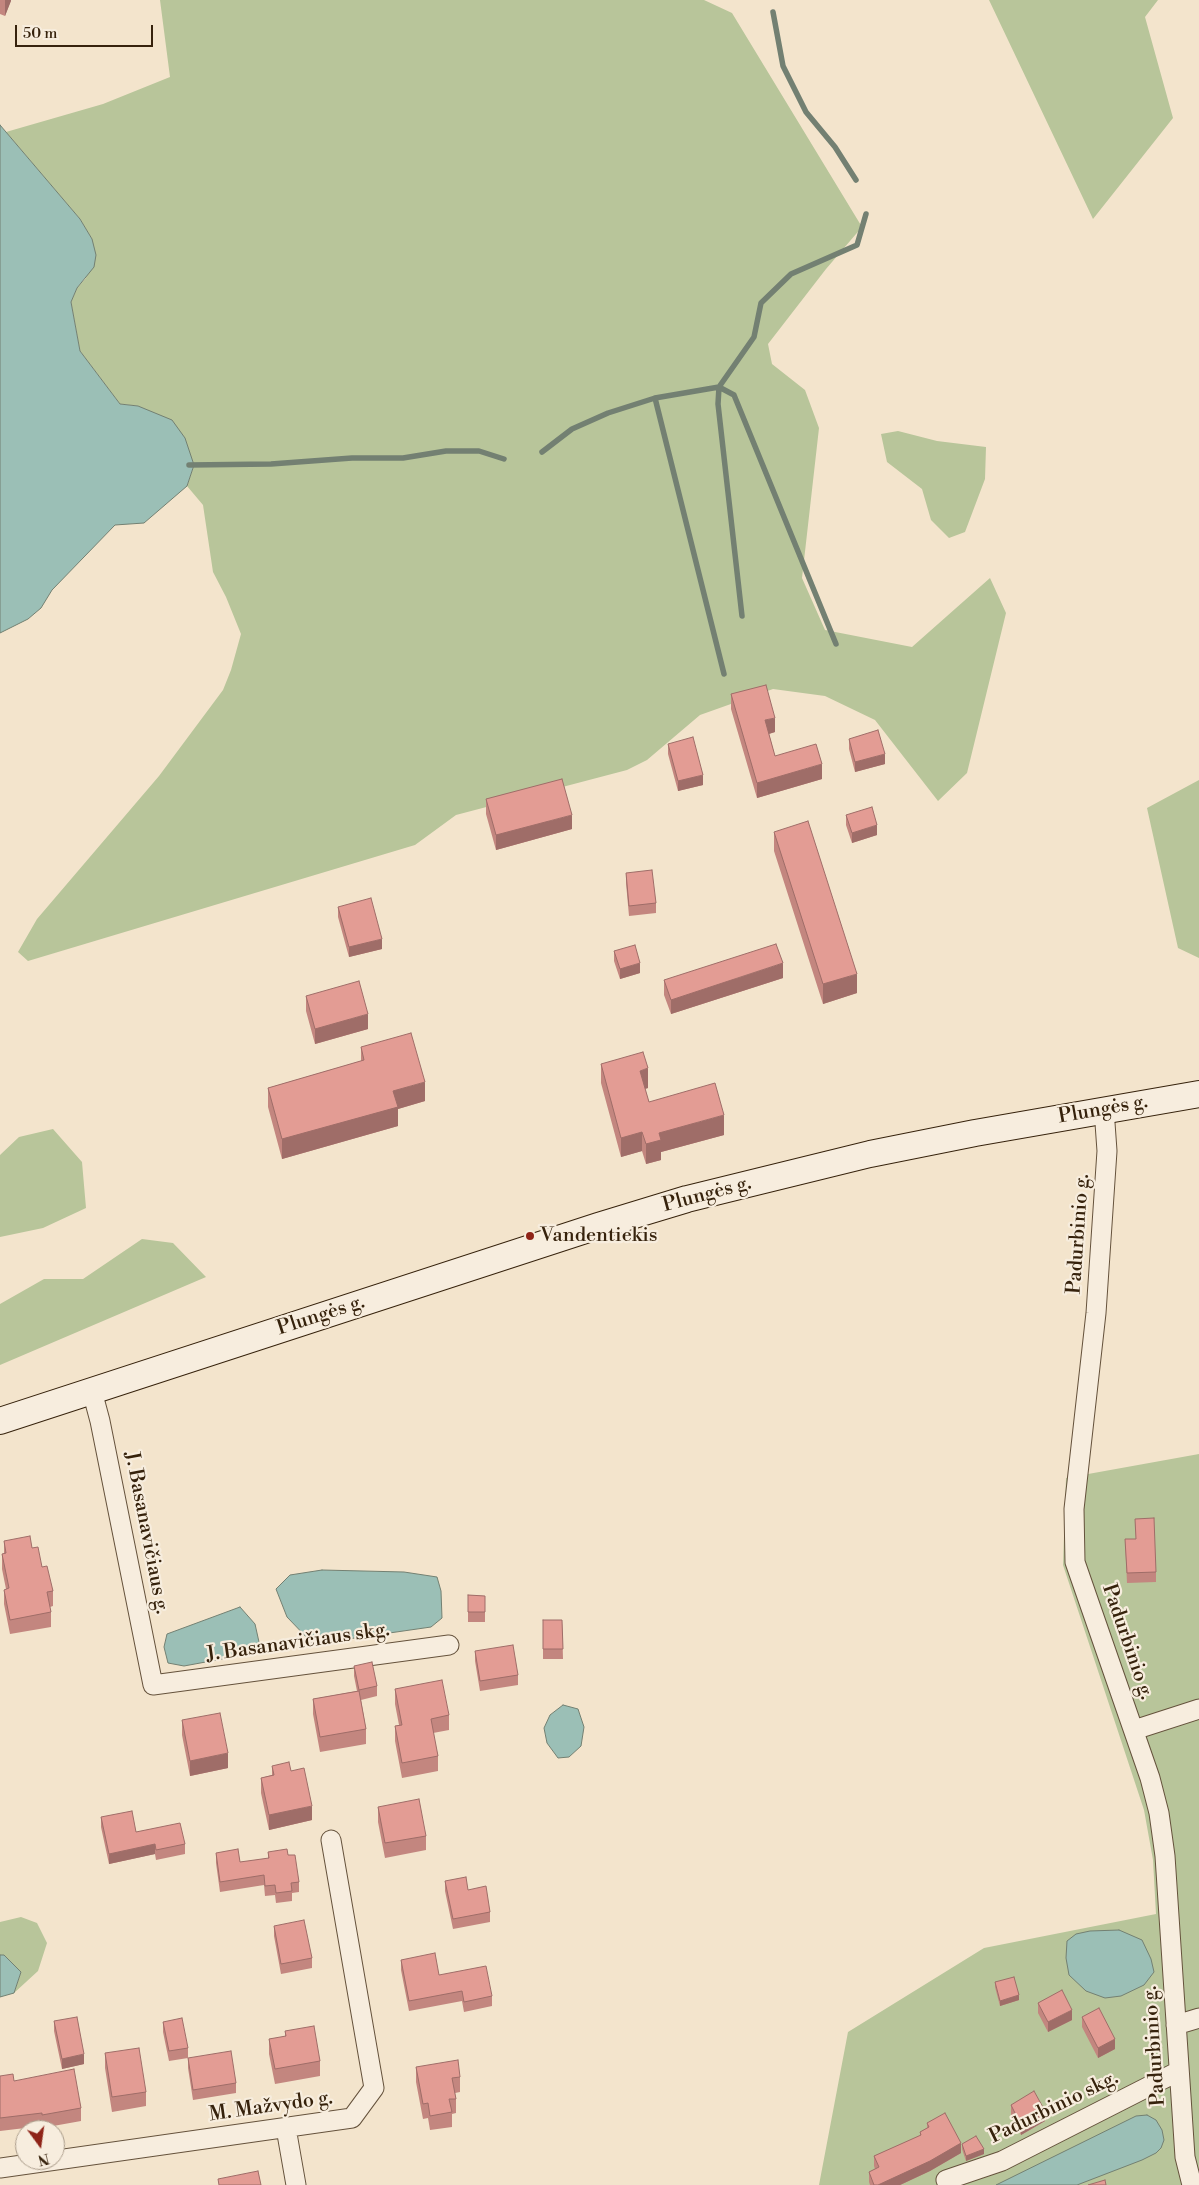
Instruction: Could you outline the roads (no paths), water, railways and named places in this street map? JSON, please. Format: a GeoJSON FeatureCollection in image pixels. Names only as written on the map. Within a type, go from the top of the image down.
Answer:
{"type":"FeatureCollection","features":[{"type":"Feature","properties":{"kind":"main road","name":"Plungės g."},"geometry":{"type":"LineString","coordinates":[[0,1420],[598,1226],[687,1199],[870,1154],[1199,1094]]}},
{"type":"Feature","properties":{"kind":"street","name":"Padurbinio g."},"geometry":{"type":"LineString","coordinates":[[1104,1110],[1107,1152],[1096,1313],[1074,1509],[1075,1562],[1150,1778],[1161,1822],[1186,2157],[1192,2185]]}},
{"type":"Feature","properties":{"kind":"street","name":"J. Basanavičiaus g."},"geometry":{"type":"LineString","coordinates":[[92,1390],[100,1421],[153,1685]]}},
{"type":"Feature","properties":{"kind":"street","name":"J. Basanavičiaus skg."},"geometry":{"type":"LineString","coordinates":[[153,1685],[449,1645]]}},
{"type":"Feature","properties":{"kind":"street"},"geometry":{"type":"LineString","coordinates":[[1134,1730],[1199,1709]]}},
{"type":"Feature","properties":{"kind":"street","name":"M. Mažvydo g."},"geometry":{"type":"LineString","coordinates":[[0,2168],[352,2118],[374,2088],[331,1840]]}},
{"type":"Feature","properties":{"kind":"street"},"geometry":{"type":"LineString","coordinates":[[1176,2025],[1199,2018]]}},
{"type":"Feature","properties":{"kind":"street","name":"Padurbinio skg."},"geometry":{"type":"LineString","coordinates":[[946,2180],[1002,2161],[1179,2071]]}},
{"type":"Feature","properties":{"kind":"street"},"geometry":{"type":"LineString","coordinates":[[286,2128],[296,2185]]}},
{"type":"Feature","properties":{"kind":"water"},"geometry":{"type":"Polygon","coordinates":[[[0,125],[80,219],[92,239],[96,255],[94,267],[77,288],[71,302],[80,351],[120,404],[138,406],[172,420],[185,438],[194,465],[187,486],[144,523],[115,525],[52,590],[41,608],[28,619],[0,633],[0,125]]]}},
{"type":"Feature","properties":{"kind":"water"},"geometry":{"type":"Polygon","coordinates":[[[322,1570],[404,1572],[437,1577],[441,1591],[442,1618],[431,1627],[313,1644],[287,1617],[276,1589],[290,1575],[322,1570]]]}},
{"type":"Feature","properties":{"kind":"water"},"geometry":{"type":"Polygon","coordinates":[[[240,1607],[255,1624],[259,1642],[249,1654],[184,1666],[168,1663],[164,1647],[167,1634],[240,1607]]]}},
{"type":"Feature","properties":{"kind":"water"},"geometry":{"type":"Polygon","coordinates":[[[563,1705],[578,1709],[584,1727],[581,1746],[569,1757],[558,1758],[547,1743],[544,1728],[550,1715],[563,1705]]]}},
{"type":"Feature","properties":{"kind":"water"},"geometry":{"type":"Polygon","coordinates":[[[1119,1930],[1142,1940],[1151,1959],[1154,1972],[1144,1985],[1121,1996],[1105,1998],[1086,1991],[1069,1975],[1066,1958],[1067,1941],[1076,1934],[1090,1931],[1119,1930]]]}},
{"type":"Feature","properties":{"kind":"water"},"geometry":{"type":"Polygon","coordinates":[[[0,1955],[4,1955],[21,1972],[14,1993],[0,1997],[0,1955]]]}},
{"type":"Feature","properties":{"kind":"water"},"geometry":{"type":"Polygon","coordinates":[[[1147,2115],[1156,2120],[1162,2130],[1164,2140],[1161,2148],[1156,2153],[1142,2160],[1077,2185],[996,2185],[1136,2116],[1147,2115]]]}},
{"type":"Feature","properties":{"kind":"waterway"},"geometry":{"type":"LineString","coordinates":[[773,12],[783,66],[806,112],[835,147],[856,180]]}},
{"type":"Feature","properties":{"kind":"waterway"},"geometry":{"type":"LineString","coordinates":[[542,452],[572,429],[608,413],[655,398],[719,387],[754,337],[761,303],[791,274],[857,245],[866,214]]}},
{"type":"Feature","properties":{"kind":"waterway"},"geometry":{"type":"LineString","coordinates":[[742,616],[718,404],[719,387],[734,395],[836,644]]}},
{"type":"Feature","properties":{"kind":"waterway"},"geometry":{"type":"LineString","coordinates":[[655,398],[724,674]]}},
{"type":"Feature","properties":{"kind":"waterway"},"geometry":{"type":"LineString","coordinates":[[189,465],[271,464],[352,458],[403,458],[446,451],[479,451],[504,459]]}},
{"type":"Feature","properties":{"kind":"place","name":"Vandentiekis"},"geometry":{"type":"Point","coordinates":[530,1236]}}]}
